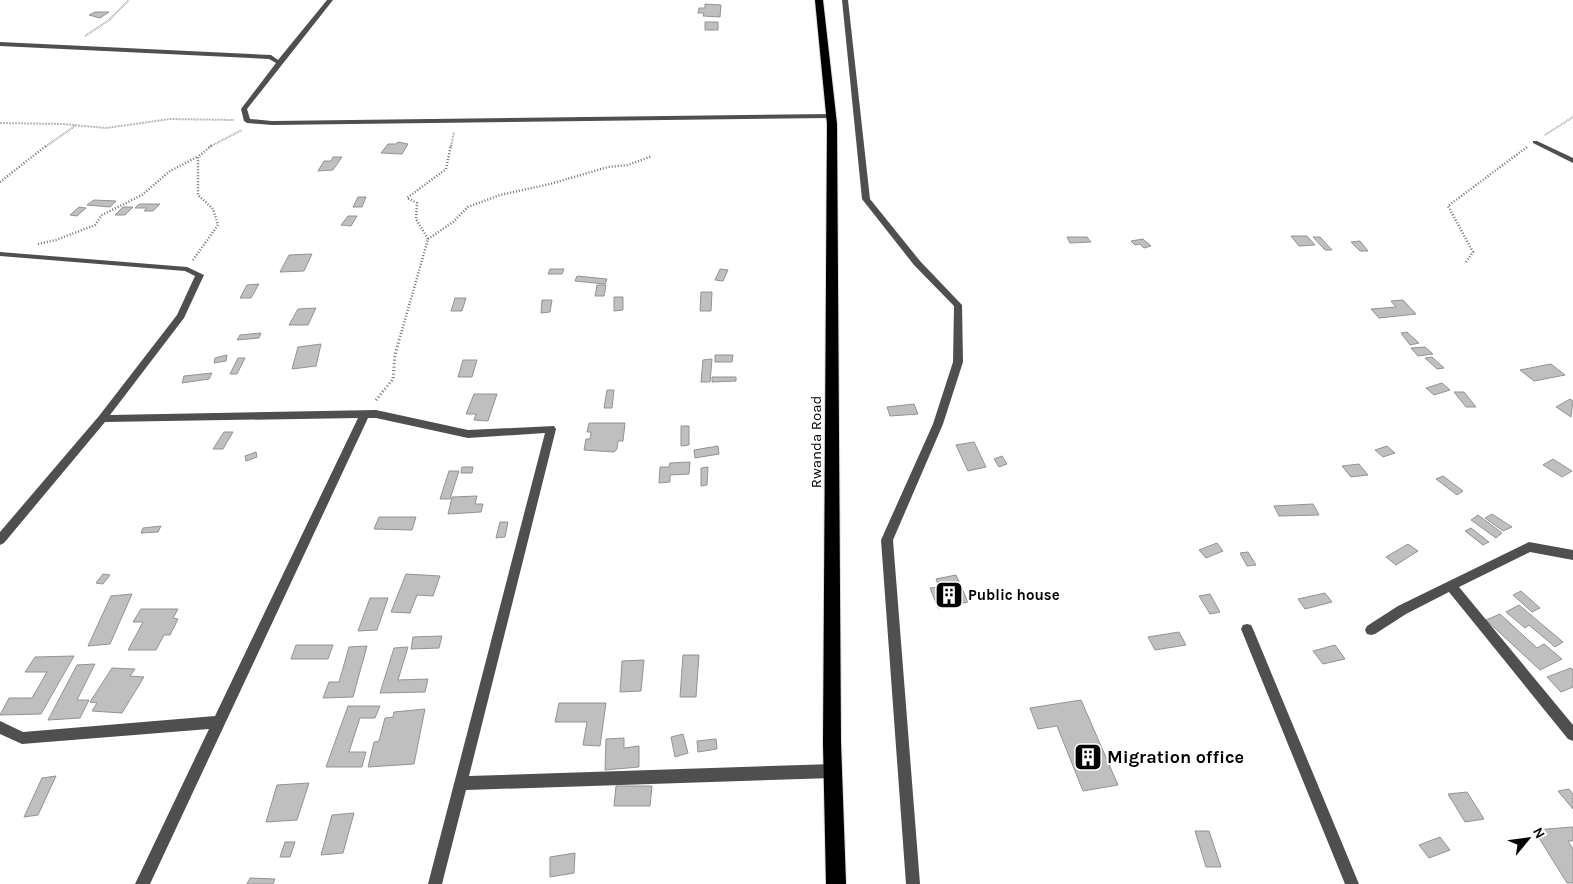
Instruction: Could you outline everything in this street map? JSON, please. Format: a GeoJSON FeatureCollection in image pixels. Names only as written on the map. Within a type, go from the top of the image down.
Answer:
{"type":"FeatureCollection","features":[{"type":"Feature","properties":{"kind":"highway","name":"Rwanda Road"},"geometry":{"type":"LineString","coordinates":[[819,0],[831,116],[833,771],[836,884]]}},
{"type":"Feature","properties":{"kind":"street"},"geometry":{"type":"LineString","coordinates":[[330,0],[244,109],[247,121],[272,124],[831,116]]}},
{"type":"Feature","properties":{"kind":"street"},"geometry":{"type":"LineString","coordinates":[[845,0],[866,199],[918,263],[958,305],[958,362],[938,424],[887,540],[913,884]]}},
{"type":"Feature","properties":{"kind":"street"},"geometry":{"type":"LineString","coordinates":[[0,44],[270,57],[279,63]]}},
{"type":"Feature","properties":{"kind":"street"},"geometry":{"type":"LineString","coordinates":[[1535,142],[1573,161]]}},
{"type":"Feature","properties":{"kind":"street"},"geometry":{"type":"LineString","coordinates":[[0,254],[188,269],[200,275],[181,316],[102,419],[0,540]]}},
{"type":"Feature","properties":{"kind":"street"},"geometry":{"type":"LineString","coordinates":[[142,884],[365,414]]}},
{"type":"Feature","properties":{"kind":"street"},"geometry":{"type":"LineString","coordinates":[[102,419],[376,414],[468,434],[552,429],[435,884]]}},
{"type":"Feature","properties":{"kind":"street"},"geometry":{"type":"LineString","coordinates":[[1371,630],[1402,610],[1452,587],[1463,579],[1529,547],[1573,555]]}},
{"type":"Feature","properties":{"kind":"street"},"geometry":{"type":"LineString","coordinates":[[1452,587],[1573,735]]}},
{"type":"Feature","properties":{"kind":"street"},"geometry":{"type":"LineString","coordinates":[[1247,629],[1352,884]]}},
{"type":"Feature","properties":{"kind":"street"},"geometry":{"type":"LineString","coordinates":[[0,726],[22,738],[219,722]]}},
{"type":"Feature","properties":{"kind":"street"},"geometry":{"type":"LineString","coordinates":[[461,784],[833,771]]}},
{"type":"Feature","properties":{"kind":"path"},"geometry":{"type":"LineString","coordinates":[[65,48],[109,20],[129,0]]}},
{"type":"Feature","properties":{"kind":"path"},"geometry":{"type":"LineString","coordinates":[[1466,262],[1473,252],[1448,206],[1535,142],[1573,117]]}},
{"type":"Feature","properties":{"kind":"path"},"geometry":{"type":"LineString","coordinates":[[0,123],[76,125],[106,128],[170,119],[247,121],[240,133],[209,147],[198,157],[170,171],[142,195],[102,215],[94,225],[56,240],[38,244]]}},
{"type":"Feature","properties":{"kind":"path"},"geometry":{"type":"LineString","coordinates":[[428,239],[416,219],[417,203],[407,198],[446,169],[456,121]]}},
{"type":"Feature","properties":{"kind":"path"},"geometry":{"type":"LineString","coordinates":[[0,182],[18,166],[76,125]]}},
{"type":"Feature","properties":{"kind":"path"},"geometry":{"type":"LineString","coordinates":[[365,414],[393,379],[395,355],[428,239],[453,222],[468,207],[500,195],[550,184],[608,167],[628,165],[652,156]]}},
{"type":"Feature","properties":{"kind":"path"},"geometry":{"type":"LineString","coordinates":[[188,269],[218,224],[214,209],[198,196],[198,157]]}},
{"type":"Feature","properties":{"kind":"building"},"geometry":{"type":"Polygon","coordinates":[[[705,4],[721,5],[720,17],[703,16],[704,13],[698,13],[699,8],[705,8],[705,4]]]}},
{"type":"Feature","properties":{"kind":"building"},"geometry":{"type":"Polygon","coordinates":[[[95,12],[109,12],[100,18],[89,15],[95,12]]]}},
{"type":"Feature","properties":{"kind":"building"},"geometry":{"type":"Polygon","coordinates":[[[705,22],[718,22],[718,30],[705,30],[705,22]]]}},
{"type":"Feature","properties":{"kind":"building"},"geometry":{"type":"Polygon","coordinates":[[[398,142],[408,144],[402,154],[381,153],[388,144],[396,144],[398,142]]]}},
{"type":"Feature","properties":{"kind":"building"},"geometry":{"type":"Polygon","coordinates":[[[333,157],[342,157],[333,170],[318,171],[324,161],[331,161],[333,157]]]}},
{"type":"Feature","properties":{"kind":"building"},"geometry":{"type":"Polygon","coordinates":[[[358,197],[366,197],[362,207],[353,207],[358,197]]]}},
{"type":"Feature","properties":{"kind":"building"},"geometry":{"type":"Polygon","coordinates":[[[94,200],[116,201],[110,207],[87,205],[94,200]]]}},
{"type":"Feature","properties":{"kind":"building"},"geometry":{"type":"Polygon","coordinates":[[[139,204],[160,204],[153,211],[144,211],[147,208],[135,208],[139,204]]]}},
{"type":"Feature","properties":{"kind":"building"},"geometry":{"type":"Polygon","coordinates":[[[79,207],[86,208],[77,216],[70,215],[79,207]]]}},
{"type":"Feature","properties":{"kind":"building"},"geometry":{"type":"Polygon","coordinates":[[[123,207],[133,207],[125,215],[115,215],[123,207]]]}},
{"type":"Feature","properties":{"kind":"building"},"geometry":{"type":"Polygon","coordinates":[[[348,216],[357,216],[351,226],[341,225],[348,216]]]}},
{"type":"Feature","properties":{"kind":"building"},"geometry":{"type":"Polygon","coordinates":[[[1291,236],[1307,236],[1315,245],[1299,246],[1291,236]]]}},
{"type":"Feature","properties":{"kind":"building"},"geometry":{"type":"Polygon","coordinates":[[[1067,237],[1087,237],[1091,242],[1070,243],[1067,237]]]}},
{"type":"Feature","properties":{"kind":"building"},"geometry":{"type":"Polygon","coordinates":[[[1313,237],[1320,237],[1332,250],[1325,250],[1313,237]]]}},
{"type":"Feature","properties":{"kind":"building"},"geometry":{"type":"Polygon","coordinates":[[[1143,239],[1151,246],[1144,248],[1140,244],[1135,245],[1131,241],[1143,239]]]}},
{"type":"Feature","properties":{"kind":"building"},"geometry":{"type":"Polygon","coordinates":[[[1360,241],[1368,251],[1360,251],[1351,242],[1360,241]]]}},
{"type":"Feature","properties":{"kind":"building"},"geometry":{"type":"Polygon","coordinates":[[[312,254],[304,271],[280,272],[289,255],[312,254]]]}},
{"type":"Feature","properties":{"kind":"building"},"geometry":{"type":"Polygon","coordinates":[[[550,269],[564,269],[562,274],[548,274],[550,269]]]}},
{"type":"Feature","properties":{"kind":"building"},"geometry":{"type":"Polygon","coordinates":[[[720,269],[728,270],[723,281],[715,280],[720,269]]]}},
{"type":"Feature","properties":{"kind":"building"},"geometry":{"type":"Polygon","coordinates":[[[577,276],[607,279],[605,284],[575,281],[577,276]]]}},
{"type":"Feature","properties":{"kind":"building"},"geometry":{"type":"Polygon","coordinates":[[[259,284],[251,298],[240,298],[247,285],[259,284]]]}},
{"type":"Feature","properties":{"kind":"building"},"geometry":{"type":"Polygon","coordinates":[[[597,285],[606,285],[604,296],[595,296],[597,285]]]}},
{"type":"Feature","properties":{"kind":"building"},"geometry":{"type":"Polygon","coordinates":[[[701,292],[712,292],[711,311],[700,311],[701,292]]]}},
{"type":"Feature","properties":{"kind":"building"},"geometry":{"type":"Polygon","coordinates":[[[614,297],[623,297],[623,310],[614,311],[614,297]]]}},
{"type":"Feature","properties":{"kind":"building"},"geometry":{"type":"Polygon","coordinates":[[[455,298],[466,298],[462,311],[451,311],[455,298]]]}},
{"type":"Feature","properties":{"kind":"building"},"geometry":{"type":"Polygon","coordinates":[[[542,300],[552,300],[550,312],[541,313],[542,300]]]}},
{"type":"Feature","properties":{"kind":"building"},"geometry":{"type":"Polygon","coordinates":[[[1403,300],[1416,314],[1379,318],[1371,309],[1396,307],[1391,301],[1403,300]]]}},
{"type":"Feature","properties":{"kind":"building"},"geometry":{"type":"Polygon","coordinates":[[[316,308],[308,325],[289,325],[298,309],[316,308]]]}},
{"type":"Feature","properties":{"kind":"building"},"geometry":{"type":"Polygon","coordinates":[[[1407,332],[1419,343],[1410,345],[1401,333],[1407,332]]]}},
{"type":"Feature","properties":{"kind":"building"},"geometry":{"type":"Polygon","coordinates":[[[261,333],[259,338],[237,340],[240,335],[261,333]]]}},
{"type":"Feature","properties":{"kind":"building"},"geometry":{"type":"Polygon","coordinates":[[[321,344],[316,366],[292,369],[298,347],[321,344]]]}},
{"type":"Feature","properties":{"kind":"building"},"geometry":{"type":"Polygon","coordinates":[[[1425,347],[1433,354],[1418,356],[1411,348],[1425,347]]]}},
{"type":"Feature","properties":{"kind":"building"},"geometry":{"type":"Polygon","coordinates":[[[227,355],[226,361],[214,363],[215,358],[227,355]]]}},
{"type":"Feature","properties":{"kind":"building"},"geometry":{"type":"Polygon","coordinates":[[[715,355],[733,355],[732,362],[715,362],[715,355]]]}},
{"type":"Feature","properties":{"kind":"building"},"geometry":{"type":"Polygon","coordinates":[[[1432,357],[1444,368],[1437,369],[1425,358],[1432,357]]]}},
{"type":"Feature","properties":{"kind":"building"},"geometry":{"type":"Polygon","coordinates":[[[238,358],[245,358],[237,374],[230,374],[238,358]]]}},
{"type":"Feature","properties":{"kind":"building"},"geometry":{"type":"Polygon","coordinates":[[[712,359],[710,382],[701,382],[703,360],[712,359]]]}},
{"type":"Feature","properties":{"kind":"building"},"geometry":{"type":"Polygon","coordinates":[[[463,360],[477,360],[472,377],[458,377],[463,360]]]}},
{"type":"Feature","properties":{"kind":"building"},"geometry":{"type":"Polygon","coordinates":[[[1551,364],[1565,375],[1534,381],[1520,370],[1551,364]]]}},
{"type":"Feature","properties":{"kind":"building"},"geometry":{"type":"Polygon","coordinates":[[[212,373],[209,379],[182,383],[184,376],[212,373]]]}},
{"type":"Feature","properties":{"kind":"building"},"geometry":{"type":"Polygon","coordinates":[[[712,377],[736,377],[736,381],[712,382],[712,377]]]}},
{"type":"Feature","properties":{"kind":"building"},"geometry":{"type":"Polygon","coordinates":[[[1442,383],[1450,390],[1434,395],[1426,388],[1442,383]]]}},
{"type":"Feature","properties":{"kind":"building"},"geometry":{"type":"Polygon","coordinates":[[[607,390],[614,390],[612,408],[604,408],[607,390]]]}},
{"type":"Feature","properties":{"kind":"building"},"geometry":{"type":"Polygon","coordinates":[[[1454,392],[1464,392],[1476,407],[1466,407],[1454,392]]]}},
{"type":"Feature","properties":{"kind":"building"},"geometry":{"type":"Polygon","coordinates":[[[474,394],[497,394],[488,421],[474,420],[476,414],[466,414],[474,394]]]}},
{"type":"Feature","properties":{"kind":"building"},"geometry":{"type":"Polygon","coordinates":[[[1570,399],[1573,401],[1571,417],[1556,407],[1570,399]]]}},
{"type":"Feature","properties":{"kind":"building"},"geometry":{"type":"Polygon","coordinates":[[[914,404],[918,414],[890,416],[887,407],[914,404]]]}},
{"type":"Feature","properties":{"kind":"building"},"geometry":{"type":"Polygon","coordinates":[[[589,423],[625,423],[623,441],[618,441],[617,449],[614,452],[584,450],[586,439],[590,439],[591,432],[587,432],[589,423]]]}},
{"type":"Feature","properties":{"kind":"building"},"geometry":{"type":"Polygon","coordinates":[[[681,426],[689,426],[689,445],[681,446],[681,426]]]}},
{"type":"Feature","properties":{"kind":"building"},"geometry":{"type":"Polygon","coordinates":[[[224,432],[233,432],[223,449],[213,449],[224,432]]]}},
{"type":"Feature","properties":{"kind":"building"},"geometry":{"type":"Polygon","coordinates":[[[974,442],[986,467],[968,471],[956,445],[974,442]]]}},
{"type":"Feature","properties":{"kind":"building"},"geometry":{"type":"Polygon","coordinates":[[[718,446],[719,454],[695,458],[694,450],[718,446]]]}},
{"type":"Feature","properties":{"kind":"building"},"geometry":{"type":"Polygon","coordinates":[[[1387,446],[1395,453],[1383,457],[1375,450],[1387,446]]]}},
{"type":"Feature","properties":{"kind":"building"},"geometry":{"type":"Polygon","coordinates":[[[256,452],[257,457],[246,461],[245,456],[256,452]]]}},
{"type":"Feature","properties":{"kind":"building"},"geometry":{"type":"Polygon","coordinates":[[[1002,456],[1007,464],[999,467],[994,459],[1002,456]]]}},
{"type":"Feature","properties":{"kind":"building"},"geometry":{"type":"Polygon","coordinates":[[[1553,459],[1572,471],[1562,477],[1543,465],[1553,459]]]}},
{"type":"Feature","properties":{"kind":"building"},"geometry":{"type":"Polygon","coordinates":[[[690,462],[689,474],[670,475],[670,482],[659,483],[660,467],[669,467],[670,463],[690,462]]]}},
{"type":"Feature","properties":{"kind":"building"},"geometry":{"type":"Polygon","coordinates":[[[1359,464],[1368,475],[1351,477],[1342,466],[1359,464]]]}},
{"type":"Feature","properties":{"kind":"building"},"geometry":{"type":"Polygon","coordinates":[[[462,467],[473,467],[472,473],[461,473],[462,467]]]}},
{"type":"Feature","properties":{"kind":"building"},"geometry":{"type":"Polygon","coordinates":[[[708,467],[707,485],[701,486],[701,468],[708,467]]]}},
{"type":"Feature","properties":{"kind":"building"},"geometry":{"type":"Polygon","coordinates":[[[449,471],[459,471],[450,499],[440,499],[449,471]]]}},
{"type":"Feature","properties":{"kind":"building"},"geometry":{"type":"Polygon","coordinates":[[[1443,476],[1463,491],[1457,495],[1436,479],[1443,476]]]}},
{"type":"Feature","properties":{"kind":"building"},"geometry":{"type":"Polygon","coordinates":[[[477,496],[475,504],[483,504],[481,512],[448,514],[452,497],[477,496]]]}},
{"type":"Feature","properties":{"kind":"building"},"geometry":{"type":"Polygon","coordinates":[[[1313,504],[1319,515],[1279,516],[1274,506],[1313,504]]]}},
{"type":"Feature","properties":{"kind":"building"},"geometry":{"type":"Polygon","coordinates":[[[1492,514],[1512,527],[1503,531],[1485,518],[1492,514]]]}},
{"type":"Feature","properties":{"kind":"building"},"geometry":{"type":"Polygon","coordinates":[[[1478,515],[1502,533],[1496,538],[1471,520],[1478,515]]]}},
{"type":"Feature","properties":{"kind":"building"},"geometry":{"type":"Polygon","coordinates":[[[379,517],[416,517],[412,530],[374,529],[379,517]]]}},
{"type":"Feature","properties":{"kind":"building"},"geometry":{"type":"Polygon","coordinates":[[[500,522],[508,522],[505,537],[496,538],[500,522]]]}},
{"type":"Feature","properties":{"kind":"building"},"geometry":{"type":"Polygon","coordinates":[[[161,526],[158,532],[141,533],[143,528],[161,526]]]}},
{"type":"Feature","properties":{"kind":"building"},"geometry":{"type":"Polygon","coordinates":[[[1471,528],[1489,542],[1483,545],[1465,531],[1471,528]]]}},
{"type":"Feature","properties":{"kind":"building"},"geometry":{"type":"Polygon","coordinates":[[[1217,543],[1223,551],[1206,558],[1199,550],[1217,543]]]}},
{"type":"Feature","properties":{"kind":"building"},"geometry":{"type":"Polygon","coordinates":[[[1408,544],[1418,551],[1396,565],[1386,557],[1408,544]]]}},
{"type":"Feature","properties":{"kind":"building"},"geometry":{"type":"Polygon","coordinates":[[[1248,552],[1256,565],[1247,566],[1240,553],[1248,552]]]}},
{"type":"Feature","properties":{"kind":"building"},"geometry":{"type":"Polygon","coordinates":[[[103,574],[110,575],[103,584],[96,583],[103,574]]]}},
{"type":"Feature","properties":{"kind":"building"},"geometry":{"type":"Polygon","coordinates":[[[406,574],[440,576],[433,596],[417,595],[410,613],[391,612],[406,574]]]}},
{"type":"Feature","properties":{"kind":"building","name":"Public house"},"geometry":{"type":"Polygon","coordinates":[[[956,575],[968,602],[938,608],[930,588],[939,587],[936,579],[956,575]]]}},
{"type":"Feature","properties":{"kind":"building"},"geometry":{"type":"Polygon","coordinates":[[[1521,591],[1540,608],[1532,612],[1513,595],[1521,591]]]}},
{"type":"Feature","properties":{"kind":"building"},"geometry":{"type":"Polygon","coordinates":[[[1325,593],[1332,602],[1305,609],[1298,599],[1325,593]]]}},
{"type":"Feature","properties":{"kind":"building"},"geometry":{"type":"Polygon","coordinates":[[[132,594],[110,644],[88,646],[111,596],[132,594]]]}},
{"type":"Feature","properties":{"kind":"building"},"geometry":{"type":"Polygon","coordinates":[[[1210,594],[1220,612],[1210,614],[1199,596],[1210,594]]]}},
{"type":"Feature","properties":{"kind":"building"},"geometry":{"type":"Polygon","coordinates":[[[370,598],[388,598],[377,630],[358,631],[370,598]]]}},
{"type":"Feature","properties":{"kind":"building"},"geometry":{"type":"Polygon","coordinates":[[[1519,605],[1563,642],[1555,647],[1529,625],[1525,628],[1506,612],[1519,605]]]}},
{"type":"Feature","properties":{"kind":"building"},"geometry":{"type":"Polygon","coordinates":[[[141,609],[178,609],[173,618],[178,619],[170,635],[164,635],[156,650],[128,650],[143,622],[133,622],[141,609]]]}},
{"type":"Feature","properties":{"kind":"building"},"geometry":{"type":"Polygon","coordinates":[[[1500,614],[1537,648],[1544,644],[1562,659],[1540,670],[1486,620],[1500,614]]]}},
{"type":"Feature","properties":{"kind":"building"},"geometry":{"type":"Polygon","coordinates":[[[1179,632],[1186,645],[1155,650],[1148,637],[1179,632]]]}},
{"type":"Feature","properties":{"kind":"building"},"geometry":{"type":"Polygon","coordinates":[[[442,636],[439,648],[411,649],[413,637],[442,636]]]}},
{"type":"Feature","properties":{"kind":"building"},"geometry":{"type":"Polygon","coordinates":[[[296,645],[333,645],[328,659],[291,659],[296,645]]]}},
{"type":"Feature","properties":{"kind":"building"},"geometry":{"type":"Polygon","coordinates":[[[1335,645],[1345,659],[1323,664],[1313,651],[1335,645]]]}},
{"type":"Feature","properties":{"kind":"building"},"geometry":{"type":"Polygon","coordinates":[[[367,646],[353,697],[323,698],[329,682],[339,682],[349,647],[367,646]]]}},
{"type":"Feature","properties":{"kind":"building"},"geometry":{"type":"Polygon","coordinates":[[[408,647],[398,680],[428,679],[425,692],[380,693],[394,648],[408,647]]]}},
{"type":"Feature","properties":{"kind":"building"},"geometry":{"type":"Polygon","coordinates":[[[683,655],[699,655],[696,697],[680,697],[683,655]]]}},
{"type":"Feature","properties":{"kind":"building"},"geometry":{"type":"Polygon","coordinates":[[[74,656],[41,714],[0,715],[9,698],[32,698],[47,672],[25,672],[35,657],[74,656]]]}},
{"type":"Feature","properties":{"kind":"building"},"geometry":{"type":"Polygon","coordinates":[[[644,660],[641,691],[620,692],[622,661],[644,660]]]}},
{"type":"Feature","properties":{"kind":"building"},"geometry":{"type":"Polygon","coordinates":[[[95,664],[77,700],[89,700],[80,718],[48,720],[77,665],[95,664]]]}},
{"type":"Feature","properties":{"kind":"building"},"geometry":{"type":"Polygon","coordinates":[[[112,668],[135,669],[130,676],[144,677],[122,713],[92,711],[97,703],[90,702],[112,668]]]}},
{"type":"Feature","properties":{"kind":"building"},"geometry":{"type":"Polygon","coordinates":[[[1571,668],[1573,670],[1573,687],[1561,692],[1547,677],[1571,668]]]}},
{"type":"Feature","properties":{"kind":"building","name":"Migration office"},"geometry":{"type":"Polygon","coordinates":[[[1081,700],[1118,785],[1083,791],[1057,726],[1038,729],[1030,708],[1081,700]]]}},
{"type":"Feature","properties":{"kind":"building"},"geometry":{"type":"Polygon","coordinates":[[[559,703],[606,703],[600,746],[583,745],[587,722],[555,722],[559,703]]]}},
{"type":"Feature","properties":{"kind":"building"},"geometry":{"type":"Polygon","coordinates":[[[348,706],[380,706],[375,718],[360,718],[349,752],[366,752],[362,767],[326,767],[348,706]]]}},
{"type":"Feature","properties":{"kind":"building"},"geometry":{"type":"Polygon","coordinates":[[[425,709],[414,764],[368,767],[374,742],[379,741],[385,718],[393,717],[394,712],[425,709]]]}},
{"type":"Feature","properties":{"kind":"building"},"geometry":{"type":"Polygon","coordinates":[[[683,734],[688,753],[675,757],[671,737],[683,734]]]}},
{"type":"Feature","properties":{"kind":"building"},"geometry":{"type":"Polygon","coordinates":[[[624,738],[624,748],[639,746],[639,767],[605,770],[606,739],[624,738]]]}},
{"type":"Feature","properties":{"kind":"building"},"geometry":{"type":"Polygon","coordinates":[[[716,739],[717,749],[698,752],[697,741],[716,739]]]}},
{"type":"Feature","properties":{"kind":"building"},"geometry":{"type":"Polygon","coordinates":[[[56,776],[38,815],[24,817],[42,778],[56,776]]]}},
{"type":"Feature","properties":{"kind":"building"},"geometry":{"type":"Polygon","coordinates":[[[309,783],[297,820],[266,822],[277,785],[309,783]]]}},
{"type":"Feature","properties":{"kind":"building"},"geometry":{"type":"Polygon","coordinates":[[[616,786],[652,786],[650,806],[614,806],[616,786]]]}},
{"type":"Feature","properties":{"kind":"building"},"geometry":{"type":"Polygon","coordinates":[[[1569,789],[1573,794],[1573,809],[1558,791],[1569,789]]]}},
{"type":"Feature","properties":{"kind":"building"},"geometry":{"type":"Polygon","coordinates":[[[1467,792],[1484,819],[1465,822],[1448,794],[1467,792]]]}},
{"type":"Feature","properties":{"kind":"building"},"geometry":{"type":"Polygon","coordinates":[[[354,813],[343,853],[321,855],[332,815],[354,813]]]}},
{"type":"Feature","properties":{"kind":"building"},"geometry":{"type":"Polygon","coordinates":[[[1573,827],[1573,841],[1568,841],[1573,849],[1573,883],[1567,883],[1534,830],[1573,827]]]}},
{"type":"Feature","properties":{"kind":"building"},"geometry":{"type":"Polygon","coordinates":[[[1195,831],[1209,831],[1221,867],[1206,867],[1195,831]]]}},
{"type":"Feature","properties":{"kind":"building"},"geometry":{"type":"Polygon","coordinates":[[[1440,837],[1450,850],[1429,858],[1419,845],[1440,837]]]}},
{"type":"Feature","properties":{"kind":"building"},"geometry":{"type":"Polygon","coordinates":[[[285,842],[295,842],[290,857],[280,857],[285,842]]]}},
{"type":"Feature","properties":{"kind":"building"},"geometry":{"type":"Polygon","coordinates":[[[575,853],[574,873],[550,877],[550,857],[575,853]]]}},
{"type":"Feature","properties":{"kind":"building"},"geometry":{"type":"Polygon","coordinates":[[[250,878],[275,879],[273,884],[247,884],[250,878]]]}},
{"type":"Feature","properties":{"kind":"place","name":"Public house"},"geometry":{"type":"Point","coordinates":[949,595]}},
{"type":"Feature","properties":{"kind":"place","name":"Migration office"},"geometry":{"type":"Point","coordinates":[1088,757]}}]}
